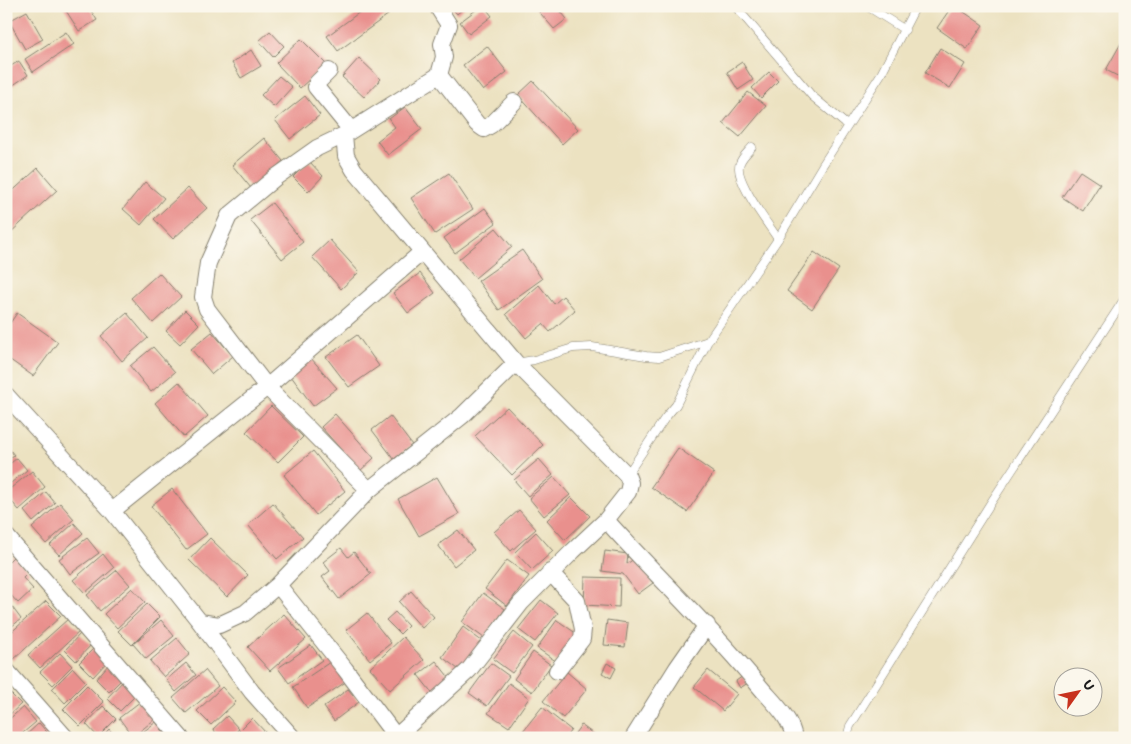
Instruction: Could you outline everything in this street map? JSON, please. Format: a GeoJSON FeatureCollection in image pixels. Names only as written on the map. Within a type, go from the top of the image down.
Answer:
{"type":"FeatureCollection","features":[{"type":"Feature","properties":{"kind":"street"},"geometry":{"type":"LineString","coordinates":[[369,490],[267,387],[207,309],[203,297],[208,263],[229,216],[276,177],[317,148],[347,132],[439,75],[444,57],[442,44],[449,25],[438,6]]}},
{"type":"Feature","properties":{"kind":"street"},"geometry":{"type":"LineString","coordinates":[[278,585],[396,737],[469,670],[521,603],[550,572],[606,520],[628,492],[630,483],[627,475],[516,363],[354,170],[346,156],[347,132],[316,87],[317,83],[329,71]]}},
{"type":"Feature","properties":{"kind":"street"},"geometry":{"type":"LineString","coordinates":[[439,75],[476,124],[484,129],[491,125],[514,102]]}},
{"type":"Feature","properties":{"kind":"street"},"geometry":{"type":"LineString","coordinates":[[112,511],[267,387],[422,252]]}},
{"type":"Feature","properties":{"kind":"street"},"geometry":{"type":"LineString","coordinates":[[200,622],[219,625],[229,622],[245,612],[278,585],[369,490],[462,416],[516,363]]}},
{"type":"Feature","properties":{"kind":"street"},"geometry":{"type":"LineString","coordinates":[[6,395],[112,511],[200,622],[252,692],[293,738]]}},
{"type":"Feature","properties":{"kind":"street"},"geometry":{"type":"LineString","coordinates":[[606,520],[740,662],[791,725],[794,738]]}},
{"type":"Feature","properties":{"kind":"street"},"geometry":{"type":"LineString","coordinates":[[6,536],[182,738]]}},
{"type":"Feature","properties":{"kind":"street"},"geometry":{"type":"LineString","coordinates":[[550,572],[577,601],[584,629],[582,639],[557,671]]}},
{"type":"Feature","properties":{"kind":"street"},"geometry":{"type":"LineString","coordinates":[[632,738],[690,648],[707,626]]}},
{"type":"Feature","properties":{"kind":"street"},"geometry":{"type":"LineString","coordinates":[[6,670],[66,738]]}},
{"type":"Feature","properties":{"kind":"lane"},"geometry":{"type":"LineString","coordinates":[[735,6],[812,96],[847,125]]}},
{"type":"Feature","properties":{"kind":"lane"},"geometry":{"type":"LineString","coordinates":[[867,6],[905,30]]}},
{"type":"Feature","properties":{"kind":"lane"},"geometry":{"type":"LineString","coordinates":[[627,475],[665,418],[676,405],[708,341],[778,239],[847,125],[881,74],[916,6]]}},
{"type":"Feature","properties":{"kind":"lane"},"geometry":{"type":"LineString","coordinates":[[752,147],[739,164],[738,174],[742,184],[778,239]]}},
{"type":"Feature","properties":{"kind":"lane"},"geometry":{"type":"LineString","coordinates":[[847,738],[850,726],[974,528],[1125,298]]}},
{"type":"Feature","properties":{"kind":"lane"},"geometry":{"type":"LineString","coordinates":[[516,363],[534,360],[573,348],[610,349],[660,357],[708,341]]}},
{"type":"Feature","properties":{"kind":"building"},"geometry":{"type":"Polygon","coordinates":[[[63,6],[88,6],[97,20],[79,31],[63,6]]]}},
{"type":"Feature","properties":{"kind":"building"},"geometry":{"type":"Polygon","coordinates":[[[368,6],[384,6],[389,14],[338,51],[327,36],[368,6]]]}},
{"type":"Feature","properties":{"kind":"building"},"geometry":{"type":"Polygon","coordinates":[[[450,6],[466,6],[457,14],[450,6]]]}},
{"type":"Feature","properties":{"kind":"building"},"geometry":{"type":"Polygon","coordinates":[[[481,6],[484,6],[492,16],[469,34],[460,22],[481,6]]]}},
{"type":"Feature","properties":{"kind":"building"},"geometry":{"type":"Polygon","coordinates":[[[534,6],[556,6],[567,19],[554,29],[534,6]]]}},
{"type":"Feature","properties":{"kind":"building"},"geometry":{"type":"Polygon","coordinates":[[[952,6],[955,6],[983,25],[967,49],[937,28],[952,6]]]}},
{"type":"Feature","properties":{"kind":"building"},"geometry":{"type":"Polygon","coordinates":[[[27,11],[43,39],[25,49],[9,21],[27,11]]]}},
{"type":"Feature","properties":{"kind":"building"},"geometry":{"type":"Polygon","coordinates":[[[270,31],[284,46],[273,57],[259,41],[270,31]]]}},
{"type":"Feature","properties":{"kind":"building"},"geometry":{"type":"Polygon","coordinates":[[[66,32],[74,44],[33,72],[25,59],[66,32]]]}},
{"type":"Feature","properties":{"kind":"building"},"geometry":{"type":"Polygon","coordinates":[[[1125,36],[1125,80],[1106,70],[1125,36]]]}},
{"type":"Feature","properties":{"kind":"building"},"geometry":{"type":"Polygon","coordinates":[[[301,39],[326,64],[300,88],[276,63],[301,39]]]}},
{"type":"Feature","properties":{"kind":"building"},"geometry":{"type":"Polygon","coordinates":[[[487,46],[507,72],[483,91],[463,65],[487,46]]]}},
{"type":"Feature","properties":{"kind":"building"},"geometry":{"type":"Polygon","coordinates":[[[940,48],[965,64],[950,88],[925,73],[940,48]]]}},
{"type":"Feature","properties":{"kind":"building"},"geometry":{"type":"Polygon","coordinates":[[[251,50],[261,66],[241,78],[232,63],[251,50]]]}},
{"type":"Feature","properties":{"kind":"building"},"geometry":{"type":"Polygon","coordinates":[[[359,58],[381,79],[364,97],[342,77],[359,58]]]}},
{"type":"Feature","properties":{"kind":"building"},"geometry":{"type":"Polygon","coordinates":[[[19,61],[28,75],[6,90],[6,69],[19,61]]]}},
{"type":"Feature","properties":{"kind":"building"},"geometry":{"type":"Polygon","coordinates":[[[742,62],[753,80],[738,90],[727,72],[742,62]]]}},
{"type":"Feature","properties":{"kind":"building"},"geometry":{"type":"Polygon","coordinates":[[[769,72],[778,81],[761,98],[752,88],[769,72]]]}},
{"type":"Feature","properties":{"kind":"building"},"geometry":{"type":"Polygon","coordinates":[[[279,76],[292,87],[274,107],[261,95],[279,76]]]}},
{"type":"Feature","properties":{"kind":"building"},"geometry":{"type":"Polygon","coordinates":[[[533,81],[578,129],[562,144],[518,95],[533,81]]]}},
{"type":"Feature","properties":{"kind":"building"},"geometry":{"type":"Polygon","coordinates":[[[748,92],[766,106],[740,137],[723,123],[748,92]]]}},
{"type":"Feature","properties":{"kind":"building"},"geometry":{"type":"Polygon","coordinates":[[[305,96],[320,115],[290,139],[275,120],[305,96]]]}},
{"type":"Feature","properties":{"kind":"building"},"geometry":{"type":"Polygon","coordinates":[[[405,107],[422,129],[388,155],[377,141],[395,127],[389,119],[405,107]]]}},
{"type":"Feature","properties":{"kind":"building"},"geometry":{"type":"Polygon","coordinates":[[[264,138],[283,161],[251,188],[232,165],[264,138]]]}},
{"type":"Feature","properties":{"kind":"building"},"geometry":{"type":"Polygon","coordinates":[[[309,161],[323,176],[308,192],[293,177],[309,161]]]}},
{"type":"Feature","properties":{"kind":"building"},"geometry":{"type":"Polygon","coordinates":[[[38,168],[57,190],[9,234],[6,231],[6,197],[38,168]]]}},
{"type":"Feature","properties":{"kind":"building"},"geometry":{"type":"Polygon","coordinates":[[[1080,171],[1100,184],[1083,211],[1062,197],[1080,171]]]}},
{"type":"Feature","properties":{"kind":"building"},"geometry":{"type":"Polygon","coordinates":[[[449,173],[473,209],[435,234],[411,198],[449,173]]]}},
{"type":"Feature","properties":{"kind":"building"},"geometry":{"type":"Polygon","coordinates":[[[145,182],[164,198],[141,225],[123,209],[145,182]]]}},
{"type":"Feature","properties":{"kind":"building"},"geometry":{"type":"Polygon","coordinates":[[[188,188],[207,208],[173,239],[154,219],[188,188]]]}},
{"type":"Feature","properties":{"kind":"building"},"geometry":{"type":"Polygon","coordinates":[[[272,203],[303,242],[282,259],[250,220],[272,203]]]}},
{"type":"Feature","properties":{"kind":"building"},"geometry":{"type":"Polygon","coordinates":[[[485,208],[496,223],[455,253],[444,238],[485,208]]]}},
{"type":"Feature","properties":{"kind":"building"},"geometry":{"type":"Polygon","coordinates":[[[496,228],[512,247],[475,278],[459,259],[496,228]]]}},
{"type":"Feature","properties":{"kind":"building"},"geometry":{"type":"Polygon","coordinates":[[[330,240],[359,272],[341,289],[312,257],[330,240]]]}},
{"type":"Feature","properties":{"kind":"building"},"geometry":{"type":"Polygon","coordinates":[[[522,250],[542,279],[499,310],[478,281],[522,250]]]}},
{"type":"Feature","properties":{"kind":"building"},"geometry":{"type":"Polygon","coordinates":[[[814,252],[839,269],[812,309],[787,291],[814,252]]]}},
{"type":"Feature","properties":{"kind":"building"},"geometry":{"type":"Polygon","coordinates":[[[159,273],[181,297],[153,323],[131,298],[159,273]]]}},
{"type":"Feature","properties":{"kind":"building"},"geometry":{"type":"Polygon","coordinates":[[[420,273],[435,293],[408,313],[393,293],[420,273]]]}},
{"type":"Feature","properties":{"kind":"building"},"geometry":{"type":"Polygon","coordinates":[[[539,285],[554,304],[563,296],[575,310],[550,332],[543,324],[526,338],[506,314],[539,285]]]}},
{"type":"Feature","properties":{"kind":"building"},"geometry":{"type":"Polygon","coordinates":[[[185,310],[199,324],[180,344],[166,331],[185,310]]]}},
{"type":"Feature","properties":{"kind":"building"},"geometry":{"type":"Polygon","coordinates":[[[17,313],[58,342],[33,376],[6,357],[6,329],[17,313]]]}},
{"type":"Feature","properties":{"kind":"building"},"geometry":{"type":"Polygon","coordinates":[[[127,313],[148,338],[122,361],[101,336],[127,313]]]}},
{"type":"Feature","properties":{"kind":"building"},"geometry":{"type":"Polygon","coordinates":[[[212,332],[233,356],[212,374],[191,349],[212,332]]]}},
{"type":"Feature","properties":{"kind":"building"},"geometry":{"type":"Polygon","coordinates":[[[357,335],[379,366],[349,387],[326,357],[357,335]]]}},
{"type":"Feature","properties":{"kind":"building"},"geometry":{"type":"Polygon","coordinates":[[[153,347],[175,372],[151,392],[130,366],[153,347]]]}},
{"type":"Feature","properties":{"kind":"building"},"geometry":{"type":"Polygon","coordinates":[[[310,357],[337,388],[313,406],[291,376],[310,357]]]}},
{"type":"Feature","properties":{"kind":"building"},"geometry":{"type":"Polygon","coordinates":[[[179,382],[208,416],[184,437],[155,403],[179,382]]]}},
{"type":"Feature","properties":{"kind":"building"},"geometry":{"type":"Polygon","coordinates":[[[271,406],[303,437],[278,462],[246,432],[271,406]]]}},
{"type":"Feature","properties":{"kind":"building"},"geometry":{"type":"Polygon","coordinates":[[[507,407],[543,445],[512,475],[475,436],[507,407]]]}},
{"type":"Feature","properties":{"kind":"building"},"geometry":{"type":"Polygon","coordinates":[[[335,414],[374,458],[360,471],[321,427],[335,414]]]}},
{"type":"Feature","properties":{"kind":"building"},"geometry":{"type":"Polygon","coordinates":[[[390,416],[412,445],[394,459],[372,430],[390,416]]]}},
{"type":"Feature","properties":{"kind":"building"},"geometry":{"type":"Polygon","coordinates":[[[6,445],[14,455],[6,461],[6,445]]]}},
{"type":"Feature","properties":{"kind":"building"},"geometry":{"type":"Polygon","coordinates":[[[678,448],[714,473],[687,512],[651,487],[678,448]]]}},
{"type":"Feature","properties":{"kind":"building"},"geometry":{"type":"Polygon","coordinates":[[[313,451],[345,491],[316,515],[284,475],[313,451]]]}},
{"type":"Feature","properties":{"kind":"building"},"geometry":{"type":"Polygon","coordinates":[[[17,458],[27,470],[6,487],[6,467],[17,458]]]}},
{"type":"Feature","properties":{"kind":"building"},"geometry":{"type":"Polygon","coordinates":[[[539,459],[553,475],[528,496],[514,480],[539,459]]]}},
{"type":"Feature","properties":{"kind":"building"},"geometry":{"type":"Polygon","coordinates":[[[32,471],[45,487],[19,510],[6,495],[6,492],[32,471]]]}},
{"type":"Feature","properties":{"kind":"building"},"geometry":{"type":"Polygon","coordinates":[[[437,477],[459,514],[419,536],[398,499],[437,477]]]}},
{"type":"Feature","properties":{"kind":"building"},"geometry":{"type":"Polygon","coordinates":[[[554,477],[570,495],[544,516],[529,498],[554,477]]]}},
{"type":"Feature","properties":{"kind":"building"},"geometry":{"type":"Polygon","coordinates":[[[172,489],[207,534],[186,550],[151,506],[172,489]]]}},
{"type":"Feature","properties":{"kind":"building"},"geometry":{"type":"Polygon","coordinates":[[[46,492],[55,503],[33,522],[24,511],[46,492]]]}},
{"type":"Feature","properties":{"kind":"building"},"geometry":{"type":"Polygon","coordinates":[[[571,497],[590,516],[565,540],[547,520],[571,497]]]}},
{"type":"Feature","properties":{"kind":"building"},"geometry":{"type":"Polygon","coordinates":[[[60,503],[74,519],[46,544],[32,528],[60,503]]]}},
{"type":"Feature","properties":{"kind":"building"},"geometry":{"type":"Polygon","coordinates":[[[273,503],[303,537],[277,559],[248,525],[273,503]]]}},
{"type":"Feature","properties":{"kind":"building"},"geometry":{"type":"Polygon","coordinates":[[[519,510],[536,529],[511,551],[494,532],[519,510]]]}},
{"type":"Feature","properties":{"kind":"building"},"geometry":{"type":"Polygon","coordinates":[[[74,523],[83,533],[59,555],[50,545],[74,523]]]}},
{"type":"Feature","properties":{"kind":"building"},"geometry":{"type":"Polygon","coordinates":[[[458,530],[474,550],[454,566],[438,545],[458,530]]]}},
{"type":"Feature","properties":{"kind":"building"},"geometry":{"type":"Polygon","coordinates":[[[536,532],[553,551],[532,570],[515,552],[536,532]]]}},
{"type":"Feature","properties":{"kind":"building"},"geometry":{"type":"Polygon","coordinates":[[[87,538],[99,553],[70,574],[59,559],[87,538]]]}},
{"type":"Feature","properties":{"kind":"building"},"geometry":{"type":"Polygon","coordinates":[[[210,538],[248,575],[227,597],[189,560],[210,538]]]}},
{"type":"Feature","properties":{"kind":"building"},"geometry":{"type":"Polygon","coordinates":[[[341,548],[348,557],[354,552],[371,574],[339,599],[322,577],[330,571],[323,562],[341,548]]]}},
{"type":"Feature","properties":{"kind":"building"},"geometry":{"type":"Polygon","coordinates":[[[605,551],[628,554],[627,564],[635,558],[653,583],[638,594],[623,574],[602,571],[605,551]]]}},
{"type":"Feature","properties":{"kind":"building"},"geometry":{"type":"Polygon","coordinates":[[[103,554],[114,568],[85,593],[73,580],[103,554]]]}},
{"type":"Feature","properties":{"kind":"building"},"geometry":{"type":"Polygon","coordinates":[[[14,556],[29,572],[23,578],[33,589],[18,603],[8,592],[6,593],[6,564],[14,556]]]}},
{"type":"Feature","properties":{"kind":"building"},"geometry":{"type":"Polygon","coordinates":[[[507,560],[529,576],[507,606],[485,589],[507,560]]]}},
{"type":"Feature","properties":{"kind":"building"},"geometry":{"type":"Polygon","coordinates":[[[117,570],[130,585],[100,611],[87,595],[117,570]]]}},
{"type":"Feature","properties":{"kind":"building"},"geometry":{"type":"Polygon","coordinates":[[[585,577],[620,578],[619,607],[584,605],[585,577]]]}},
{"type":"Feature","properties":{"kind":"building"},"geometry":{"type":"Polygon","coordinates":[[[132,588],[145,602],[117,628],[104,614],[132,588]]]}},
{"type":"Feature","properties":{"kind":"building"},"geometry":{"type":"Polygon","coordinates":[[[411,591],[434,617],[422,628],[399,602],[411,591]]]}},
{"type":"Feature","properties":{"kind":"building"},"geometry":{"type":"Polygon","coordinates":[[[483,593],[505,609],[484,638],[462,622],[483,593]]]}},
{"type":"Feature","properties":{"kind":"building"},"geometry":{"type":"Polygon","coordinates":[[[541,600],[558,613],[535,642],[518,629],[541,600]]]}},
{"type":"Feature","properties":{"kind":"building"},"geometry":{"type":"Polygon","coordinates":[[[46,601],[61,616],[13,660],[6,652],[6,637],[46,601]]]}},
{"type":"Feature","properties":{"kind":"building"},"geometry":{"type":"Polygon","coordinates":[[[9,603],[21,619],[6,631],[6,605],[9,603]]]}},
{"type":"Feature","properties":{"kind":"building"},"geometry":{"type":"Polygon","coordinates":[[[147,604],[160,617],[132,645],[118,631],[147,604]]]}},
{"type":"Feature","properties":{"kind":"building"},"geometry":{"type":"Polygon","coordinates":[[[395,612],[408,626],[400,634],[386,620],[395,612]]]}},
{"type":"Feature","properties":{"kind":"building"},"geometry":{"type":"Polygon","coordinates":[[[367,613],[391,643],[370,660],[346,630],[367,613]]]}},
{"type":"Feature","properties":{"kind":"building"},"geometry":{"type":"Polygon","coordinates":[[[284,614],[306,639],[270,671],[248,647],[284,614]]]}},
{"type":"Feature","properties":{"kind":"building"},"geometry":{"type":"Polygon","coordinates":[[[68,619],[80,631],[40,668],[28,655],[68,619]]]}},
{"type":"Feature","properties":{"kind":"building"},"geometry":{"type":"Polygon","coordinates":[[[161,620],[174,636],[146,659],[133,644],[161,620]]]}},
{"type":"Feature","properties":{"kind":"building"},"geometry":{"type":"Polygon","coordinates":[[[557,620],[577,634],[557,662],[537,648],[557,620]]]}},
{"type":"Feature","properties":{"kind":"building"},"geometry":{"type":"Polygon","coordinates":[[[607,620],[628,623],[625,647],[604,645],[607,620]]]}},
{"type":"Feature","properties":{"kind":"building"},"geometry":{"type":"Polygon","coordinates":[[[463,627],[483,642],[462,672],[442,657],[463,627]]]}},
{"type":"Feature","properties":{"kind":"building"},"geometry":{"type":"Polygon","coordinates":[[[514,632],[532,647],[512,673],[493,659],[514,632]]]}},
{"type":"Feature","properties":{"kind":"building"},"geometry":{"type":"Polygon","coordinates":[[[80,634],[91,645],[76,661],[65,650],[80,634]]]}},
{"type":"Feature","properties":{"kind":"building"},"geometry":{"type":"Polygon","coordinates":[[[403,637],[424,660],[390,690],[370,668],[403,637]]]}},
{"type":"Feature","properties":{"kind":"building"},"geometry":{"type":"Polygon","coordinates":[[[177,638],[190,654],[164,677],[150,661],[177,638]]]}},
{"type":"Feature","properties":{"kind":"building"},"geometry":{"type":"Polygon","coordinates":[[[311,645],[322,660],[289,683],[278,668],[311,645]]]}},
{"type":"Feature","properties":{"kind":"building"},"geometry":{"type":"Polygon","coordinates":[[[94,648],[107,662],[93,677],[79,663],[94,648]]]}},
{"type":"Feature","properties":{"kind":"building"},"geometry":{"type":"Polygon","coordinates":[[[533,652],[551,665],[532,692],[514,679],[533,652]]]}},
{"type":"Feature","properties":{"kind":"building"},"geometry":{"type":"Polygon","coordinates":[[[60,653],[72,666],[53,685],[40,672],[60,653]]]}},
{"type":"Feature","properties":{"kind":"building"},"geometry":{"type":"Polygon","coordinates":[[[333,660],[347,681],[307,708],[293,687],[333,660]]]}},
{"type":"Feature","properties":{"kind":"building"},"geometry":{"type":"Polygon","coordinates":[[[436,661],[451,680],[433,694],[418,675],[436,661]]]}},
{"type":"Feature","properties":{"kind":"building"},"geometry":{"type":"Polygon","coordinates":[[[186,663],[196,675],[176,692],[166,680],[186,663]]]}},
{"type":"Feature","properties":{"kind":"building"},"geometry":{"type":"Polygon","coordinates":[[[491,663],[509,676],[487,706],[469,693],[491,663]]]}},
{"type":"Feature","properties":{"kind":"building"},"geometry":{"type":"Polygon","coordinates":[[[607,663],[616,668],[611,678],[602,673],[607,663]]]}},
{"type":"Feature","properties":{"kind":"building"},"geometry":{"type":"Polygon","coordinates":[[[109,664],[123,678],[109,692],[96,679],[109,664]]]}},
{"type":"Feature","properties":{"kind":"building"},"geometry":{"type":"Polygon","coordinates":[[[73,668],[86,682],[65,703],[52,689],[73,668]]]}},
{"type":"Feature","properties":{"kind":"building"},"geometry":{"type":"Polygon","coordinates":[[[205,670],[218,686],[186,713],[173,698],[205,670]]]}},
{"type":"Feature","properties":{"kind":"building"},"geometry":{"type":"Polygon","coordinates":[[[708,670],[737,694],[723,711],[694,687],[708,670]]]}},
{"type":"Feature","properties":{"kind":"building"},"geometry":{"type":"Polygon","coordinates":[[[567,672],[587,689],[563,718],[543,701],[567,672]]]}},
{"type":"Feature","properties":{"kind":"building"},"geometry":{"type":"Polygon","coordinates":[[[743,676],[748,683],[740,688],[736,681],[743,676]]]}},
{"type":"Feature","properties":{"kind":"building"},"geometry":{"type":"Polygon","coordinates":[[[124,680],[138,693],[120,711],[107,698],[124,680]]]}},
{"type":"Feature","properties":{"kind":"building"},"geometry":{"type":"Polygon","coordinates":[[[509,683],[529,698],[509,727],[488,713],[509,683]]]}},
{"type":"Feature","properties":{"kind":"building"},"geometry":{"type":"Polygon","coordinates":[[[87,685],[104,702],[80,726],[63,709],[87,685]]]}},
{"type":"Feature","properties":{"kind":"building"},"geometry":{"type":"Polygon","coordinates":[[[222,687],[236,702],[211,725],[197,711],[222,687]]]}},
{"type":"Feature","properties":{"kind":"building"},"geometry":{"type":"Polygon","coordinates":[[[348,689],[359,702],[334,721],[324,707],[348,689]]]}},
{"type":"Feature","properties":{"kind":"building"},"geometry":{"type":"Polygon","coordinates":[[[10,693],[21,704],[6,718],[6,696],[10,693]]]}},
{"type":"Feature","properties":{"kind":"building"},"geometry":{"type":"Polygon","coordinates":[[[141,701],[155,719],[133,737],[119,718],[141,701]]]}},
{"type":"Feature","properties":{"kind":"building"},"geometry":{"type":"Polygon","coordinates":[[[103,706],[116,719],[98,737],[86,724],[103,706]]]}},
{"type":"Feature","properties":{"kind":"building"},"geometry":{"type":"Polygon","coordinates":[[[23,707],[36,722],[17,738],[12,738],[6,731],[6,722],[23,707]]]}},
{"type":"Feature","properties":{"kind":"building"},"geometry":{"type":"Polygon","coordinates":[[[542,707],[571,730],[565,738],[521,738],[519,736],[542,707]]]}},
{"type":"Feature","properties":{"kind":"building"},"geometry":{"type":"Polygon","coordinates":[[[227,716],[239,729],[229,738],[220,738],[213,729],[227,716]]]}},
{"type":"Feature","properties":{"kind":"building"},"geometry":{"type":"Polygon","coordinates":[[[252,718],[267,734],[263,738],[232,738],[252,718]]]}},
{"type":"Feature","properties":{"kind":"building"},"geometry":{"type":"Polygon","coordinates":[[[156,722],[168,738],[135,738],[156,722]]]}},
{"type":"Feature","properties":{"kind":"building"},"geometry":{"type":"Polygon","coordinates":[[[39,723],[52,738],[23,738],[39,723]]]}},
{"type":"Feature","properties":{"kind":"building"},"geometry":{"type":"Polygon","coordinates":[[[581,725],[596,736],[595,738],[576,738],[573,736],[581,725]]]}},
{"type":"Feature","properties":{"kind":"building"},"geometry":{"type":"Polygon","coordinates":[[[109,729],[117,738],[101,738],[109,729]]]}}]}
